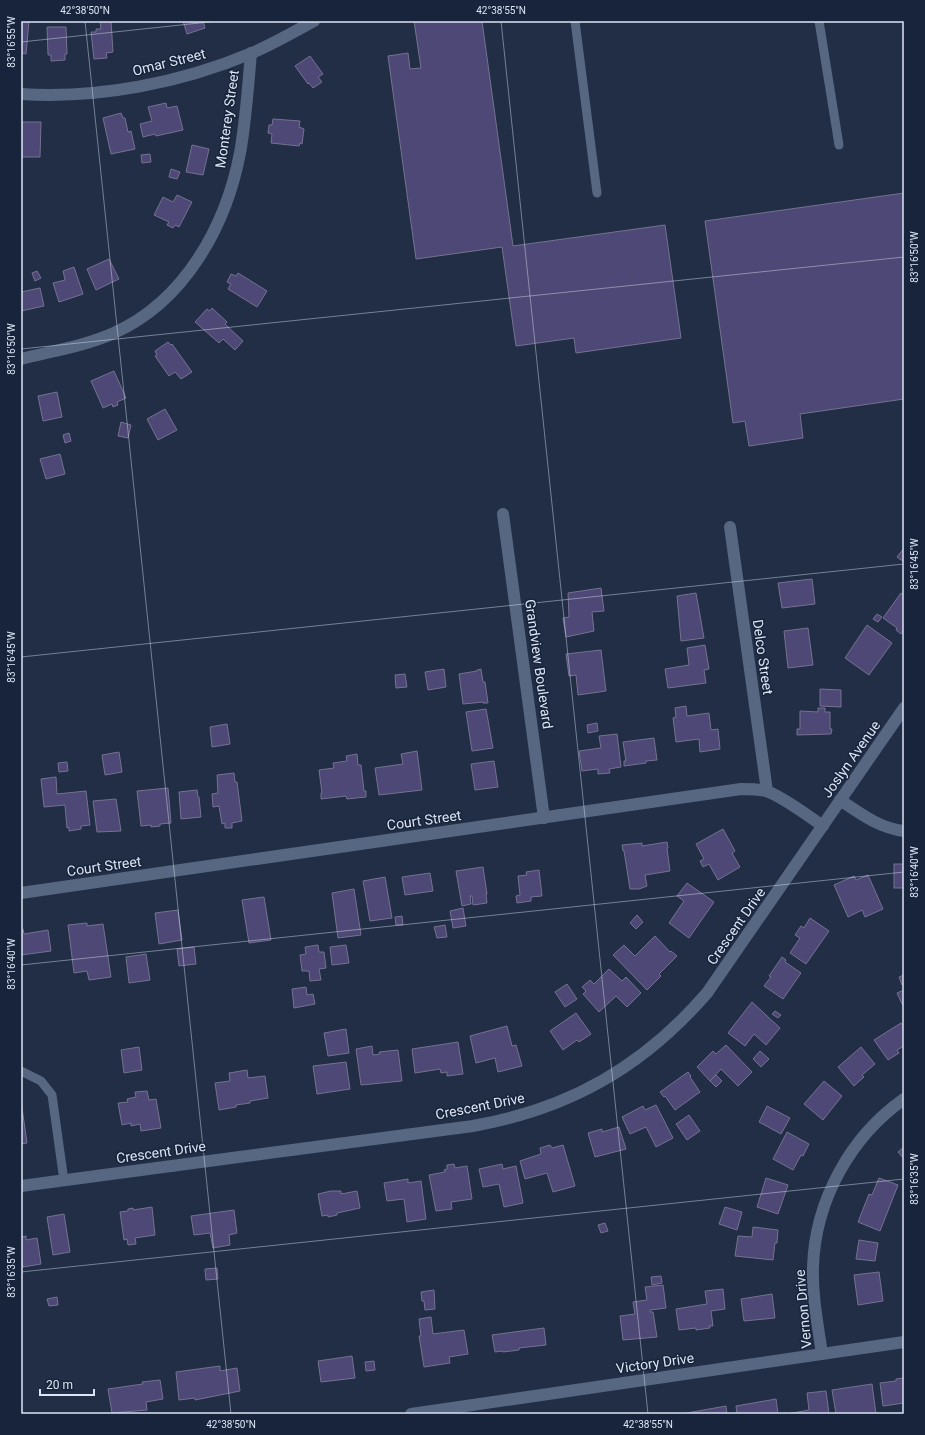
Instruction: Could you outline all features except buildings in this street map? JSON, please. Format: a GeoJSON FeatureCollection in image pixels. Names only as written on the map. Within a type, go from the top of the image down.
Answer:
{"type":"FeatureCollection","features":[{"type":"Feature","properties":{"kind":"street","name":"Omar Street"},"geometry":{"type":"LineString","coordinates":[[21,94],[81,94],[134,87],[189,74],[251,53],[314,21]]}},
{"type":"Feature","properties":{"kind":"street","name":"Monterey Street"},"geometry":{"type":"LineString","coordinates":[[21,359],[88,343],[121,330],[140,319],[157,305],[171,293],[190,271],[200,257],[214,231],[225,206],[233,179],[242,140],[251,53]]}},
{"type":"Feature","properties":{"kind":"street","name":"Grandview Boulevard"},"geometry":{"type":"LineString","coordinates":[[504,514],[544,818]]}},
{"type":"Feature","properties":{"kind":"street","name":"Delco Street"},"geometry":{"type":"LineString","coordinates":[[730,526],[767,791]]}},
{"type":"Feature","properties":{"kind":"street","name":"Joslyn Avenue"},"geometry":{"type":"LineString","coordinates":[[822,826],[904,708]]}},
{"type":"Feature","properties":{"kind":"street","name":"Court Street"},"geometry":{"type":"LineString","coordinates":[[21,893],[741,789],[757,789],[776,795],[822,826]]}},
{"type":"Feature","properties":{"kind":"street"},"geometry":{"type":"LineString","coordinates":[[840,800],[879,825],[904,831]]}},
{"type":"Feature","properties":{"kind":"street","name":"Crescent Drive"},"geometry":{"type":"LineString","coordinates":[[21,1186],[473,1126],[530,1113],[571,1097],[608,1078],[639,1057],[673,1029],[690,1012],[721,974],[822,826]]}},
{"type":"Feature","properties":{"kind":"street","name":"Vernon Drive"},"geometry":{"type":"LineString","coordinates":[[822,1354],[813,1284],[814,1249],[822,1212],[836,1178],[851,1152],[873,1125],[904,1099]]}},
{"type":"Feature","properties":{"kind":"street","name":"Victory Drive"},"geometry":{"type":"LineString","coordinates":[[411,1414],[904,1342]]}},
{"type":"Feature","properties":{"kind":"lane"},"geometry":{"type":"LineString","coordinates":[[575,21],[597,193]]}},
{"type":"Feature","properties":{"kind":"lane"},"geometry":{"type":"LineString","coordinates":[[819,21],[839,145]]}},
{"type":"Feature","properties":{"kind":"lane"},"geometry":{"type":"LineString","coordinates":[[21,1071],[41,1082],[52,1095],[64,1181]]}}]}
